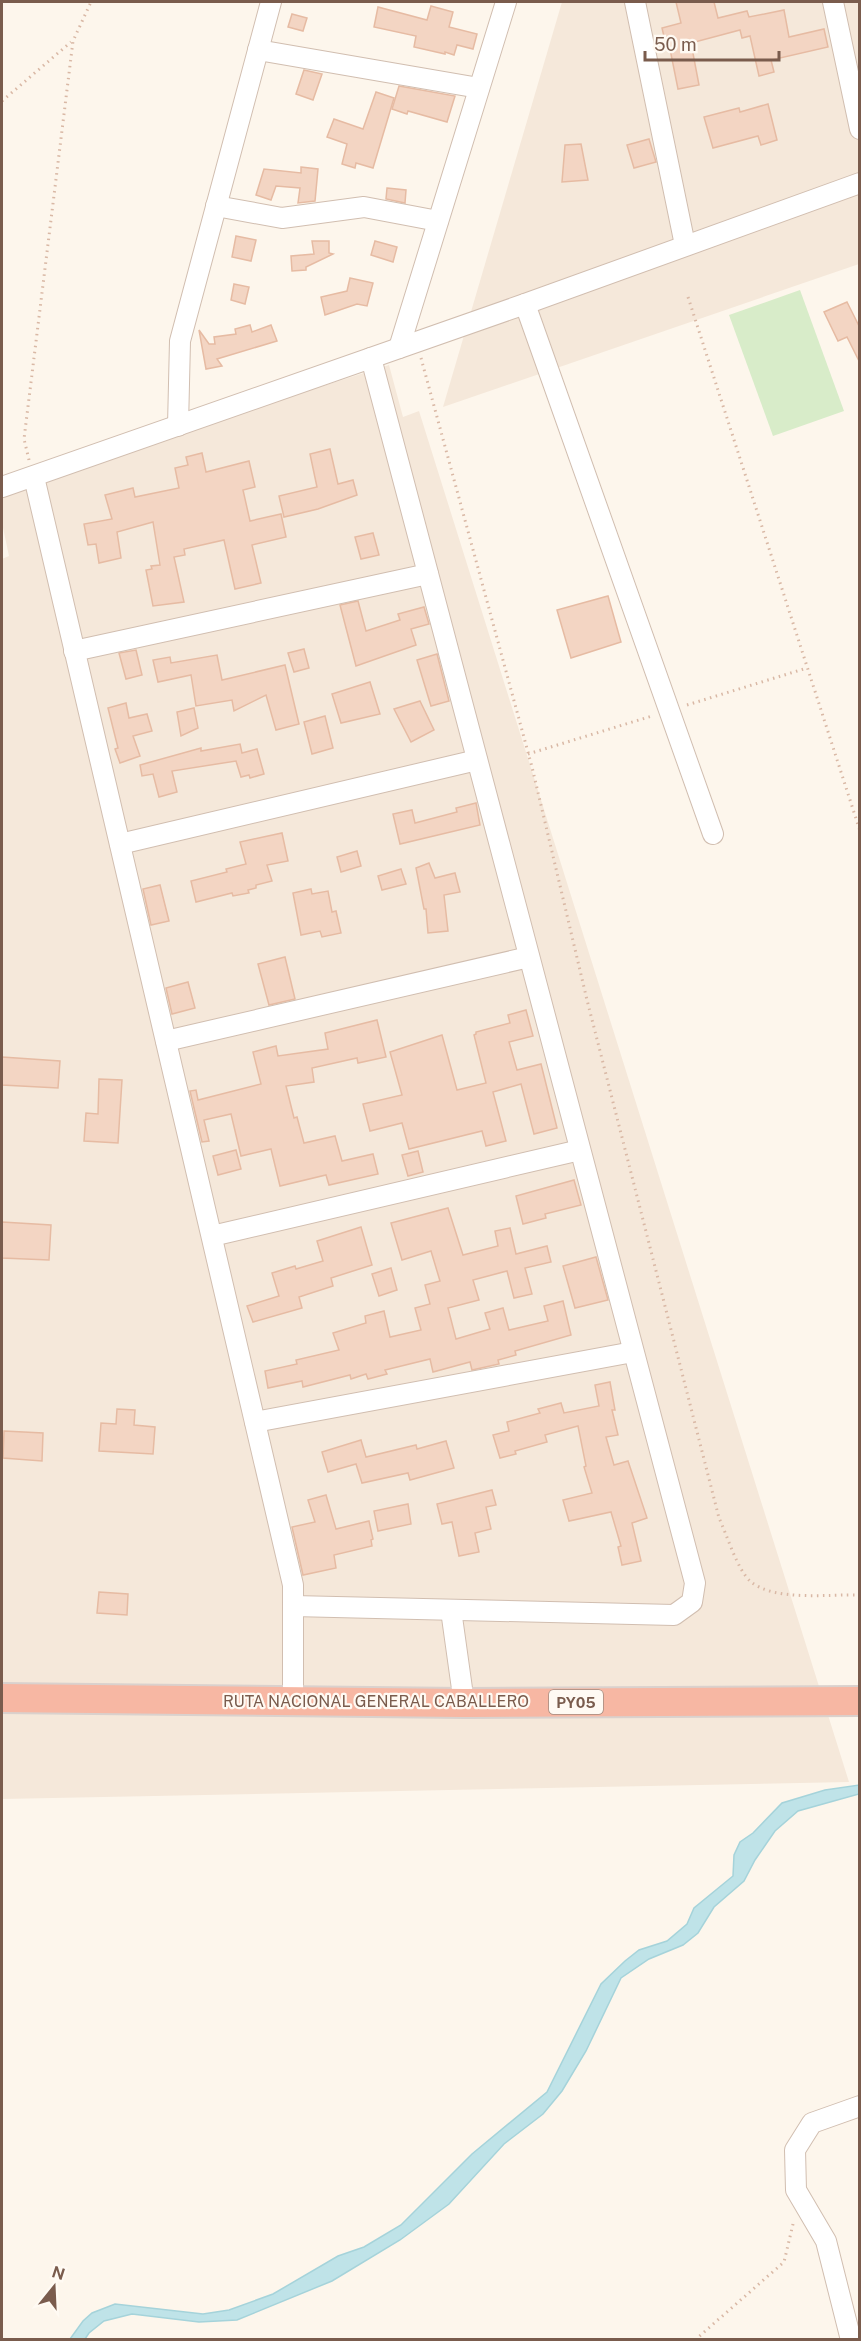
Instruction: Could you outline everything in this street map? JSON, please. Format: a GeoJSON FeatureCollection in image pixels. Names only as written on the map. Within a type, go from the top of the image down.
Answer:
{"type":"FeatureCollection","features":[{"type":"Feature","properties":{"kind":"highway","name":"RUTA NACIONAL GENERAL CABALLERO"},"geometry":{"type":"LineString","coordinates":[[2,1698],[464,1702],[860,1701]]}},
{"type":"Feature","properties":{"kind":"street"},"geometry":{"type":"LineString","coordinates":[[178,426],[180,341],[271,2]]}},
{"type":"Feature","properties":{"kind":"street"},"geometry":{"type":"LineString","coordinates":[[408,345],[438,221],[506,2]]}},
{"type":"Feature","properties":{"kind":"street"},"geometry":{"type":"LineString","coordinates":[[635,2],[686,245]]}},
{"type":"Feature","properties":{"kind":"street"},"geometry":{"type":"LineString","coordinates":[[833,2],[860,129]]}},
{"type":"Feature","properties":{"kind":"street"},"geometry":{"type":"LineString","coordinates":[[258,50],[479,88]]}},
{"type":"Feature","properties":{"kind":"street"},"geometry":{"type":"LineString","coordinates":[[2,487],[525,304],[860,183]]}},
{"type":"Feature","properties":{"kind":"street"},"geometry":{"type":"LineString","coordinates":[[216,206],[282,218],[364,207],[438,221]]}},
{"type":"Feature","properties":{"kind":"street"},"geometry":{"type":"LineString","coordinates":[[525,304],[713,834]]}},
{"type":"Feature","properties":{"kind":"street"},"geometry":{"type":"LineString","coordinates":[[293,1606],[674,1615],[692,1602],[694,1583],[371,358]]}},
{"type":"Feature","properties":{"kind":"street"},"geometry":{"type":"LineString","coordinates":[[34,477],[293,1585],[293,1701]]}},
{"type":"Feature","properties":{"kind":"street"},"geometry":{"type":"LineString","coordinates":[[74,651],[428,574]]}},
{"type":"Feature","properties":{"kind":"street"},"geometry":{"type":"LineString","coordinates":[[120,844],[477,760]]}},
{"type":"Feature","properties":{"kind":"street"},"geometry":{"type":"LineString","coordinates":[[166,1041],[529,957]]}},
{"type":"Feature","properties":{"kind":"street"},"geometry":{"type":"LineString","coordinates":[[212,1236],[580,1150]]}},
{"type":"Feature","properties":{"kind":"street"},"geometry":{"type":"LineString","coordinates":[[255,1422],[633,1352]]}},
{"type":"Feature","properties":{"kind":"street"},"geometry":{"type":"LineString","coordinates":[[451,1610],[464,1702]]}},
{"type":"Feature","properties":{"kind":"street"},"geometry":{"type":"LineString","coordinates":[[851,2340],[826,2241],[796,2190],[795,2150],[812,2123],[860,2106]]}},
{"type":"Feature","properties":{"kind":"path"},"geometry":{"type":"LineString","coordinates":[[34,477],[24,439],[72,41],[91,2]]}},
{"type":"Feature","properties":{"kind":"path"},"geometry":{"type":"LineString","coordinates":[[2,101],[72,41]]}},
{"type":"Feature","properties":{"kind":"path"},"geometry":{"type":"LineString","coordinates":[[688,297],[860,831]]}},
{"type":"Feature","properties":{"kind":"path"},"geometry":{"type":"LineString","coordinates":[[408,345],[532,767],[587,1000],[720,1518],[738,1561],[749,1580],[765,1589],[785,1594],[860,1595]]}},
{"type":"Feature","properties":{"kind":"path"},"geometry":{"type":"LineString","coordinates":[[695,2340],[784,2262],[800,2197]]}},
{"type":"Feature","properties":{"kind":"shaded area"},"geometry":{"type":"Polygon","coordinates":[[[562,2],[859,2],[859,264],[443,407],[562,2]]]}},
{"type":"Feature","properties":{"kind":"shaded area"},"geometry":{"type":"Polygon","coordinates":[[[389,365],[403,417],[419,411],[849,1782],[2,1799],[2,559],[9,556],[2,523],[2,488],[389,365]]]}},
{"type":"Feature","properties":{"kind":"green space"},"geometry":{"type":"Polygon","coordinates":[[[800,290],[844,411],[773,436],[729,315],[800,290]]]}},
{"type":"Feature","properties":{"kind":"water"},"geometry":{"type":"Polygon","coordinates":[[[859,1785],[859,1794],[798,1811],[775,1831],[744,1881],[714,1907],[698,1933],[683,1945],[649,1959],[621,1978],[586,2051],[562,2091],[543,2114],[504,2144],[449,2204],[400,2240],[332,2281],[237,2320],[199,2322],[132,2314],[104,2321],[85,2339],[70,2339],[92,2313],[115,2304],[203,2314],[229,2310],[273,2294],[338,2256],[364,2247],[401,2225],[472,2154],[547,2092],[601,1984],[639,1950],[667,1941],[687,1924],[694,1908],[733,1876],[734,1855],[740,1842],[753,1833],[782,1803],[825,1790],[859,1785]]]}},
{"type":"Feature","properties":{"kind":"building"},"geometry":{"type":"Polygon","coordinates":[[[676,2],[714,2],[718,18],[747,11],[749,17],[784,10],[789,37],[824,29],[828,47],[771,60],[774,72],[759,76],[750,36],[742,38],[740,30],[691,43],[699,85],[678,89],[669,44],[666,45],[662,28],[681,23],[676,2]]]}},
{"type":"Feature","properties":{"kind":"building"},"geometry":{"type":"Polygon","coordinates":[[[431,6],[453,12],[449,27],[477,34],[473,49],[457,45],[454,55],[445,52],[445,54],[414,47],[416,36],[374,27],[378,7],[427,20],[431,6]]]}},
{"type":"Feature","properties":{"kind":"building"},"geometry":{"type":"Polygon","coordinates":[[[292,14],[307,18],[303,31],[288,27],[292,14]]]}},
{"type":"Feature","properties":{"kind":"building"},"geometry":{"type":"Polygon","coordinates":[[[304,70],[322,74],[313,100],[296,94],[304,70]]]}},
{"type":"Feature","properties":{"kind":"building"},"geometry":{"type":"Polygon","coordinates":[[[399,86],[455,96],[447,122],[392,109],[399,86]]]}},
{"type":"Feature","properties":{"kind":"building"},"geometry":{"type":"Polygon","coordinates":[[[376,92],[394,98],[373,168],[356,163],[355,168],[342,164],[347,144],[327,137],[334,119],[363,129],[376,92]]]}},
{"type":"Feature","properties":{"kind":"building"},"geometry":{"type":"Polygon","coordinates":[[[768,104],[777,140],[761,145],[758,136],[713,148],[704,117],[739,108],[740,112],[768,104]]]}},
{"type":"Feature","properties":{"kind":"building"},"geometry":{"type":"Polygon","coordinates":[[[649,139],[656,162],[634,168],[627,145],[649,139]]]}},
{"type":"Feature","properties":{"kind":"building"},"geometry":{"type":"Polygon","coordinates":[[[581,144],[588,180],[562,182],[565,145],[581,144]]]}},
{"type":"Feature","properties":{"kind":"building"},"geometry":{"type":"Polygon","coordinates":[[[301,167],[318,169],[315,201],[298,203],[300,188],[276,186],[271,200],[256,195],[264,169],[301,173],[301,167]]]}},
{"type":"Feature","properties":{"kind":"building"},"geometry":{"type":"Polygon","coordinates":[[[387,188],[406,190],[405,203],[386,199],[387,188]]]}},
{"type":"Feature","properties":{"kind":"building"},"geometry":{"type":"Polygon","coordinates":[[[236,236],[256,240],[251,261],[232,257],[236,236]]]}},
{"type":"Feature","properties":{"kind":"building"},"geometry":{"type":"Polygon","coordinates":[[[312,241],[329,241],[329,253],[333,254],[306,267],[306,270],[292,271],[291,256],[314,254],[312,241]]]}},
{"type":"Feature","properties":{"kind":"building"},"geometry":{"type":"Polygon","coordinates":[[[375,241],[397,247],[393,262],[371,255],[375,241]]]}},
{"type":"Feature","properties":{"kind":"building"},"geometry":{"type":"Polygon","coordinates":[[[350,278],[373,283],[367,306],[357,304],[325,315],[321,297],[347,291],[350,278]]]}},
{"type":"Feature","properties":{"kind":"building"},"geometry":{"type":"Polygon","coordinates":[[[234,284],[249,287],[245,304],[231,300],[234,284]]]}},
{"type":"Feature","properties":{"kind":"building"},"geometry":{"type":"Polygon","coordinates":[[[847,302],[860,328],[860,363],[847,337],[838,341],[824,312],[847,302]]]}},
{"type":"Feature","properties":{"kind":"building"},"geometry":{"type":"Polygon","coordinates":[[[250,325],[252,332],[271,325],[277,341],[217,359],[222,366],[206,369],[199,330],[209,344],[215,344],[214,337],[236,334],[235,329],[250,325]]]}},
{"type":"Feature","properties":{"kind":"building"},"geometry":{"type":"Polygon","coordinates":[[[330,449],[338,484],[353,480],[357,495],[318,509],[284,517],[279,496],[317,487],[310,454],[330,449]]]}},
{"type":"Feature","properties":{"kind":"building"},"geometry":{"type":"Polygon","coordinates":[[[202,453],[206,472],[249,461],[255,487],[243,490],[250,521],[281,514],[286,537],[252,545],[261,583],[235,589],[224,540],[184,549],[185,555],[174,557],[184,602],[153,606],[146,570],[152,569],[151,566],[160,565],[153,522],[117,532],[121,558],[99,563],[96,544],[88,545],[84,524],[112,519],[105,495],[133,488],[135,497],[179,488],[175,468],[188,465],[186,457],[202,453]]]}},
{"type":"Feature","properties":{"kind":"building"},"geometry":{"type":"Polygon","coordinates":[[[373,533],[379,555],[361,559],[355,537],[373,533]]]}},
{"type":"Feature","properties":{"kind":"building"},"geometry":{"type":"Polygon","coordinates":[[[608,596],[621,642],[571,658],[557,610],[608,596]]]}},
{"type":"Feature","properties":{"kind":"building"},"geometry":{"type":"Polygon","coordinates":[[[358,601],[366,631],[400,620],[398,614],[424,607],[429,624],[411,629],[416,645],[356,666],[340,605],[358,601]]]}},
{"type":"Feature","properties":{"kind":"building"},"geometry":{"type":"Polygon","coordinates":[[[304,649],[309,668],[294,672],[288,653],[304,649]]]}},
{"type":"Feature","properties":{"kind":"building"},"geometry":{"type":"Polygon","coordinates":[[[136,650],[142,675],[126,679],[119,653],[136,650]]]}},
{"type":"Feature","properties":{"kind":"building"},"geometry":{"type":"Polygon","coordinates":[[[437,654],[449,701],[431,706],[417,660],[437,654]]]}},
{"type":"Feature","properties":{"kind":"building"},"geometry":{"type":"Polygon","coordinates":[[[217,655],[222,680],[285,665],[299,724],[276,730],[266,695],[234,711],[232,700],[196,706],[191,675],[158,682],[153,660],[170,657],[171,663],[217,655]]]}},
{"type":"Feature","properties":{"kind":"building"},"geometry":{"type":"Polygon","coordinates":[[[370,682],[380,714],[341,723],[332,694],[370,682]]]}},
{"type":"Feature","properties":{"kind":"building"},"geometry":{"type":"Polygon","coordinates":[[[420,701],[434,730],[411,742],[394,709],[420,701]]]}},
{"type":"Feature","properties":{"kind":"building"},"geometry":{"type":"Polygon","coordinates":[[[126,703],[129,718],[147,714],[152,731],[133,736],[140,756],[120,763],[115,749],[118,748],[108,708],[126,703]]]}},
{"type":"Feature","properties":{"kind":"building"},"geometry":{"type":"Polygon","coordinates":[[[194,708],[198,728],[181,736],[177,712],[194,708]]]}},
{"type":"Feature","properties":{"kind":"building"},"geometry":{"type":"Polygon","coordinates":[[[325,716],[333,748],[312,754],[304,722],[325,716]]]}},
{"type":"Feature","properties":{"kind":"building"},"geometry":{"type":"Polygon","coordinates":[[[240,744],[242,753],[257,749],[264,774],[250,778],[249,775],[241,777],[236,761],[172,771],[177,792],[159,797],[153,774],[142,776],[140,765],[201,748],[201,751],[240,744]]]}},
{"type":"Feature","properties":{"kind":"building"},"geometry":{"type":"Polygon","coordinates":[[[476,803],[480,825],[400,844],[393,814],[412,810],[415,823],[457,812],[456,808],[476,803]]]}},
{"type":"Feature","properties":{"kind":"building"},"geometry":{"type":"Polygon","coordinates":[[[282,833],[288,861],[267,865],[272,881],[256,885],[256,888],[248,890],[249,893],[233,896],[232,893],[196,902],[191,881],[227,872],[226,869],[246,864],[240,842],[282,833]]]}},
{"type":"Feature","properties":{"kind":"building"},"geometry":{"type":"Polygon","coordinates":[[[357,851],[361,866],[341,872],[337,857],[357,851]]]}},
{"type":"Feature","properties":{"kind":"building"},"geometry":{"type":"Polygon","coordinates":[[[429,863],[435,878],[455,873],[460,892],[444,895],[448,931],[428,933],[426,909],[424,909],[416,868],[429,863]]]}},
{"type":"Feature","properties":{"kind":"building"},"geometry":{"type":"Polygon","coordinates":[[[401,869],[406,884],[382,890],[378,876],[401,869]]]}},
{"type":"Feature","properties":{"kind":"building"},"geometry":{"type":"Polygon","coordinates":[[[160,885],[169,921],[151,925],[143,889],[160,885]]]}},
{"type":"Feature","properties":{"kind":"building"},"geometry":{"type":"Polygon","coordinates":[[[311,889],[312,894],[328,891],[332,912],[336,911],[341,933],[322,937],[320,931],[301,935],[293,893],[311,889]]]}},
{"type":"Feature","properties":{"kind":"building"},"geometry":{"type":"Polygon","coordinates":[[[285,957],[295,999],[269,1005],[258,964],[285,957]]]}},
{"type":"Feature","properties":{"kind":"building"},"geometry":{"type":"Polygon","coordinates":[[[188,982],[195,1008],[172,1014],[166,988],[188,982]]]}},
{"type":"Feature","properties":{"kind":"building"},"geometry":{"type":"Polygon","coordinates":[[[526,1010],[533,1036],[509,1042],[517,1070],[541,1064],[557,1128],[534,1134],[521,1084],[493,1092],[506,1141],[486,1146],[482,1131],[409,1149],[402,1123],[370,1131],[363,1104],[402,1095],[390,1052],[442,1035],[457,1090],[486,1083],[474,1035],[476,1032],[510,1023],[508,1015],[526,1010]]]}},
{"type":"Feature","properties":{"kind":"building"},"geometry":{"type":"Polygon","coordinates":[[[377,1020],[386,1057],[358,1063],[357,1058],[312,1068],[314,1082],[286,1086],[294,1118],[297,1117],[304,1143],[335,1136],[342,1161],[373,1154],[378,1174],[329,1185],[326,1175],[280,1186],[271,1149],[241,1156],[231,1114],[204,1120],[209,1141],[202,1142],[190,1091],[196,1090],[198,1100],[261,1084],[253,1052],[276,1046],[278,1056],[328,1049],[325,1033],[377,1020]]]}},
{"type":"Feature","properties":{"kind":"building"},"geometry":{"type":"Polygon","coordinates":[[[2,1057],[60,1061],[58,1088],[2,1085],[2,1057]]]}},
{"type":"Feature","properties":{"kind":"building"},"geometry":{"type":"Polygon","coordinates":[[[99,1079],[122,1080],[118,1143],[84,1141],[86,1113],[98,1114],[99,1079]]]}},
{"type":"Feature","properties":{"kind":"building"},"geometry":{"type":"Polygon","coordinates":[[[236,1150],[241,1169],[218,1175],[213,1156],[236,1150]]]}},
{"type":"Feature","properties":{"kind":"building"},"geometry":{"type":"Polygon","coordinates":[[[418,1151],[423,1172],[408,1176],[402,1155],[418,1151]]]}},
{"type":"Feature","properties":{"kind":"building"},"geometry":{"type":"Polygon","coordinates":[[[574,1180],[581,1205],[545,1214],[546,1218],[523,1224],[516,1196],[574,1180]]]}},
{"type":"Feature","properties":{"kind":"building"},"geometry":{"type":"Polygon","coordinates":[[[448,1208],[463,1255],[498,1246],[495,1231],[510,1228],[516,1254],[547,1246],[551,1262],[525,1268],[532,1294],[514,1298],[507,1271],[473,1280],[479,1300],[448,1308],[456,1339],[490,1329],[485,1313],[503,1308],[509,1330],[548,1321],[544,1306],[563,1301],[571,1335],[515,1351],[516,1355],[498,1360],[499,1364],[472,1370],[470,1362],[433,1372],[430,1359],[385,1370],[387,1374],[368,1379],[366,1374],[351,1379],[350,1375],[303,1387],[302,1381],[268,1388],[265,1371],[297,1364],[296,1360],[339,1350],[333,1333],[366,1323],[365,1316],[384,1311],[390,1337],[421,1330],[415,1308],[430,1304],[425,1285],[440,1281],[431,1251],[402,1260],[391,1223],[448,1208]]]}},
{"type":"Feature","properties":{"kind":"building"},"geometry":{"type":"Polygon","coordinates":[[[2,1222],[51,1225],[49,1260],[2,1258],[2,1222]]]}},
{"type":"Feature","properties":{"kind":"building"},"geometry":{"type":"Polygon","coordinates":[[[361,1227],[372,1265],[331,1278],[333,1286],[299,1297],[302,1308],[253,1322],[247,1306],[279,1296],[272,1273],[323,1261],[317,1241],[361,1227]]]}},
{"type":"Feature","properties":{"kind":"building"},"geometry":{"type":"Polygon","coordinates":[[[596,1257],[608,1300],[575,1308],[563,1266],[596,1257]]]}},
{"type":"Feature","properties":{"kind":"building"},"geometry":{"type":"Polygon","coordinates":[[[391,1268],[397,1290],[379,1296],[372,1274],[391,1268]]]}},
{"type":"Feature","properties":{"kind":"building"},"geometry":{"type":"Polygon","coordinates":[[[610,1382],[615,1410],[612,1410],[618,1435],[606,1437],[614,1465],[628,1461],[647,1518],[632,1523],[641,1561],[622,1565],[618,1547],[621,1546],[611,1512],[569,1521],[563,1500],[592,1493],[584,1467],[586,1466],[578,1426],[545,1435],[547,1442],[500,1458],[493,1435],[509,1431],[507,1422],[540,1413],[538,1409],[561,1403],[564,1413],[599,1406],[595,1385],[610,1382]]]}},
{"type":"Feature","properties":{"kind":"building"},"geometry":{"type":"Polygon","coordinates":[[[117,1409],[135,1410],[134,1425],[155,1427],[153,1454],[99,1451],[101,1423],[116,1424],[117,1409]]]}},
{"type":"Feature","properties":{"kind":"building"},"geometry":{"type":"Polygon","coordinates":[[[4,1431],[43,1433],[42,1461],[3,1458],[4,1431]]]}},
{"type":"Feature","properties":{"kind":"building"},"geometry":{"type":"Polygon","coordinates":[[[361,1440],[366,1457],[416,1445],[417,1449],[446,1441],[454,1468],[410,1480],[408,1473],[362,1483],[356,1464],[328,1472],[322,1452],[361,1440]]]}},
{"type":"Feature","properties":{"kind":"building"},"geometry":{"type":"Polygon","coordinates":[[[492,1490],[496,1505],[486,1507],[491,1529],[475,1533],[479,1552],[459,1556],[452,1522],[442,1524],[437,1504],[492,1490]]]}},
{"type":"Feature","properties":{"kind":"building"},"geometry":{"type":"Polygon","coordinates":[[[326,1495],[336,1529],[369,1521],[373,1539],[371,1540],[372,1546],[334,1555],[336,1568],[303,1575],[292,1527],[315,1522],[308,1500],[326,1495]]]}},
{"type":"Feature","properties":{"kind":"building"},"geometry":{"type":"Polygon","coordinates":[[[408,1504],[411,1524],[378,1531],[374,1511],[408,1504]]]}},
{"type":"Feature","properties":{"kind":"building"},"geometry":{"type":"Polygon","coordinates":[[[99,1592],[128,1594],[127,1615],[97,1613],[99,1592]]]}}]}
